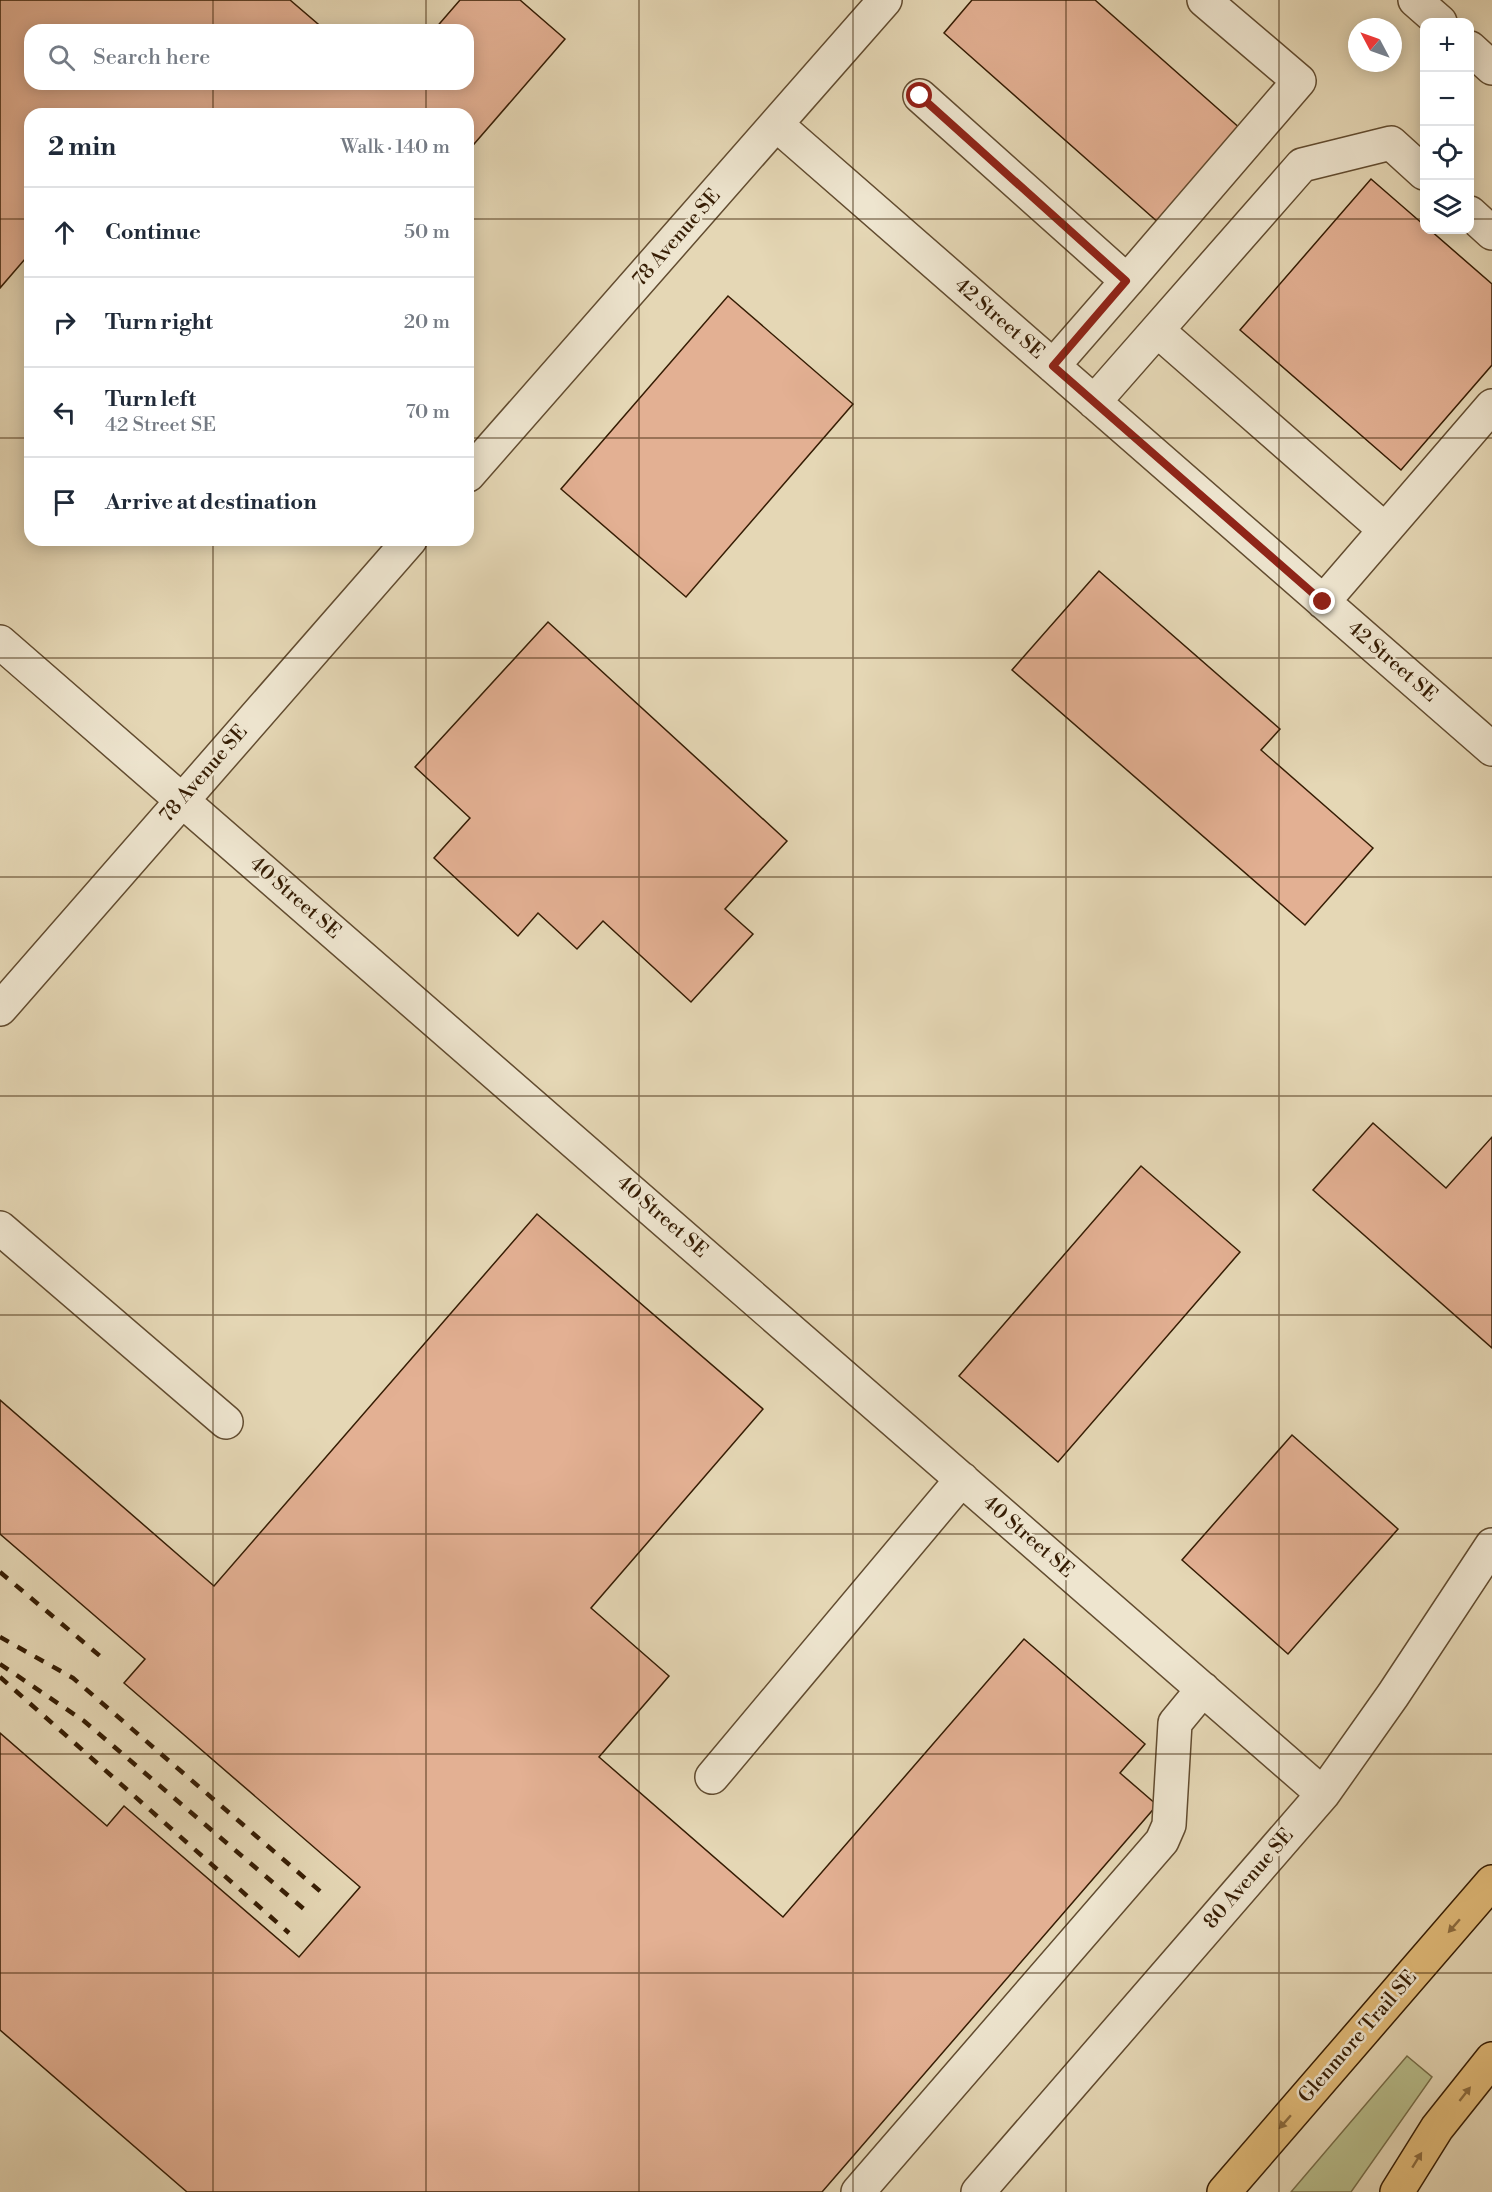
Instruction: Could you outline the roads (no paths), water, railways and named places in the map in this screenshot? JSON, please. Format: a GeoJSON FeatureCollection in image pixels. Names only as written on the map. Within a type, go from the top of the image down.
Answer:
{"type":"FeatureCollection","features":[{"type":"Feature","properties":{"kind":"main road","name":"Glenmore Trail SE"},"geometry":{"type":"LineString","coordinates":[[1224,2192],[1492,1882]]}},
{"type":"Feature","properties":{"kind":"main road"},"geometry":{"type":"LineString","coordinates":[[1397,2192],[1437,2128],[1492,2059]]}},
{"type":"Feature","properties":{"kind":"street","name":"78 Avenue SE"},"geometry":{"type":"LineString","coordinates":[[474,468],[885,0]]}},
{"type":"Feature","properties":{"kind":"street"},"geometry":{"type":"LineString","coordinates":[[1053,366],[1299,81],[1204,0]]}},
{"type":"Feature","properties":{"kind":"street"},"geometry":{"type":"LineString","coordinates":[[1415,0],[1435,18]]}},
{"type":"Feature","properties":{"kind":"street"},"geometry":{"type":"LineString","coordinates":[[1474,52],[1492,68]]}},
{"type":"Feature","properties":{"kind":"street"},"geometry":{"type":"LineString","coordinates":[[920,96],[1126,281]]}},
{"type":"Feature","properties":{"kind":"street","name":"42 Street SE"},"geometry":{"type":"LineString","coordinates":[[777,124],[1492,749]]}},
{"type":"Feature","properties":{"kind":"street"},"geometry":{"type":"LineString","coordinates":[[1094,402],[1302,165],[1391,143],[1420,169]]}},
{"type":"Feature","properties":{"kind":"street"},"geometry":{"type":"LineString","coordinates":[[1474,217],[1492,233]]}},
{"type":"Feature","properties":{"kind":"street"},"geometry":{"type":"LineString","coordinates":[[1158,331],[1384,529]]}},
{"type":"Feature","properties":{"kind":"street"},"geometry":{"type":"LineString","coordinates":[[1323,602],[1492,406]]}},
{"type":"Feature","properties":{"kind":"street","name":"78 Avenue SE"},"geometry":{"type":"LineString","coordinates":[[0,1009],[406,546]]}},
{"type":"Feature","properties":{"kind":"street","name":"40 Street SE"},"geometry":{"type":"LineString","coordinates":[[0,642],[1323,1794]]}},
{"type":"Feature","properties":{"kind":"street"},"geometry":{"type":"LineString","coordinates":[[0,1228],[226,1422]]}},
{"type":"Feature","properties":{"kind":"street"},"geometry":{"type":"LineString","coordinates":[[712,1777],[962,1479]]}},
{"type":"Feature","properties":{"kind":"street","name":"80 Avenue SE"},"geometry":{"type":"LineString","coordinates":[[978,2192],[1323,1794],[1393,1695],[1492,1545]]}},
{"type":"Feature","properties":{"kind":"street"},"geometry":{"type":"LineString","coordinates":[[858,2192],[1162,1841],[1169,1825],[1175,1723],[1203,1689]]}},
{"type":"Feature","properties":{"kind":"railway"},"geometry":{"type":"LineString","coordinates":[[0,1572],[100,1656]]}},
{"type":"Feature","properties":{"kind":"railway"},"geometry":{"type":"LineString","coordinates":[[0,1637],[73,1678],[321,1892]]}},
{"type":"Feature","properties":{"kind":"railway"},"geometry":{"type":"LineString","coordinates":[[0,1664],[84,1721],[304,1909]]}},
{"type":"Feature","properties":{"kind":"railway"},"geometry":{"type":"LineString","coordinates":[[0,1677],[289,1933]]}}]}
